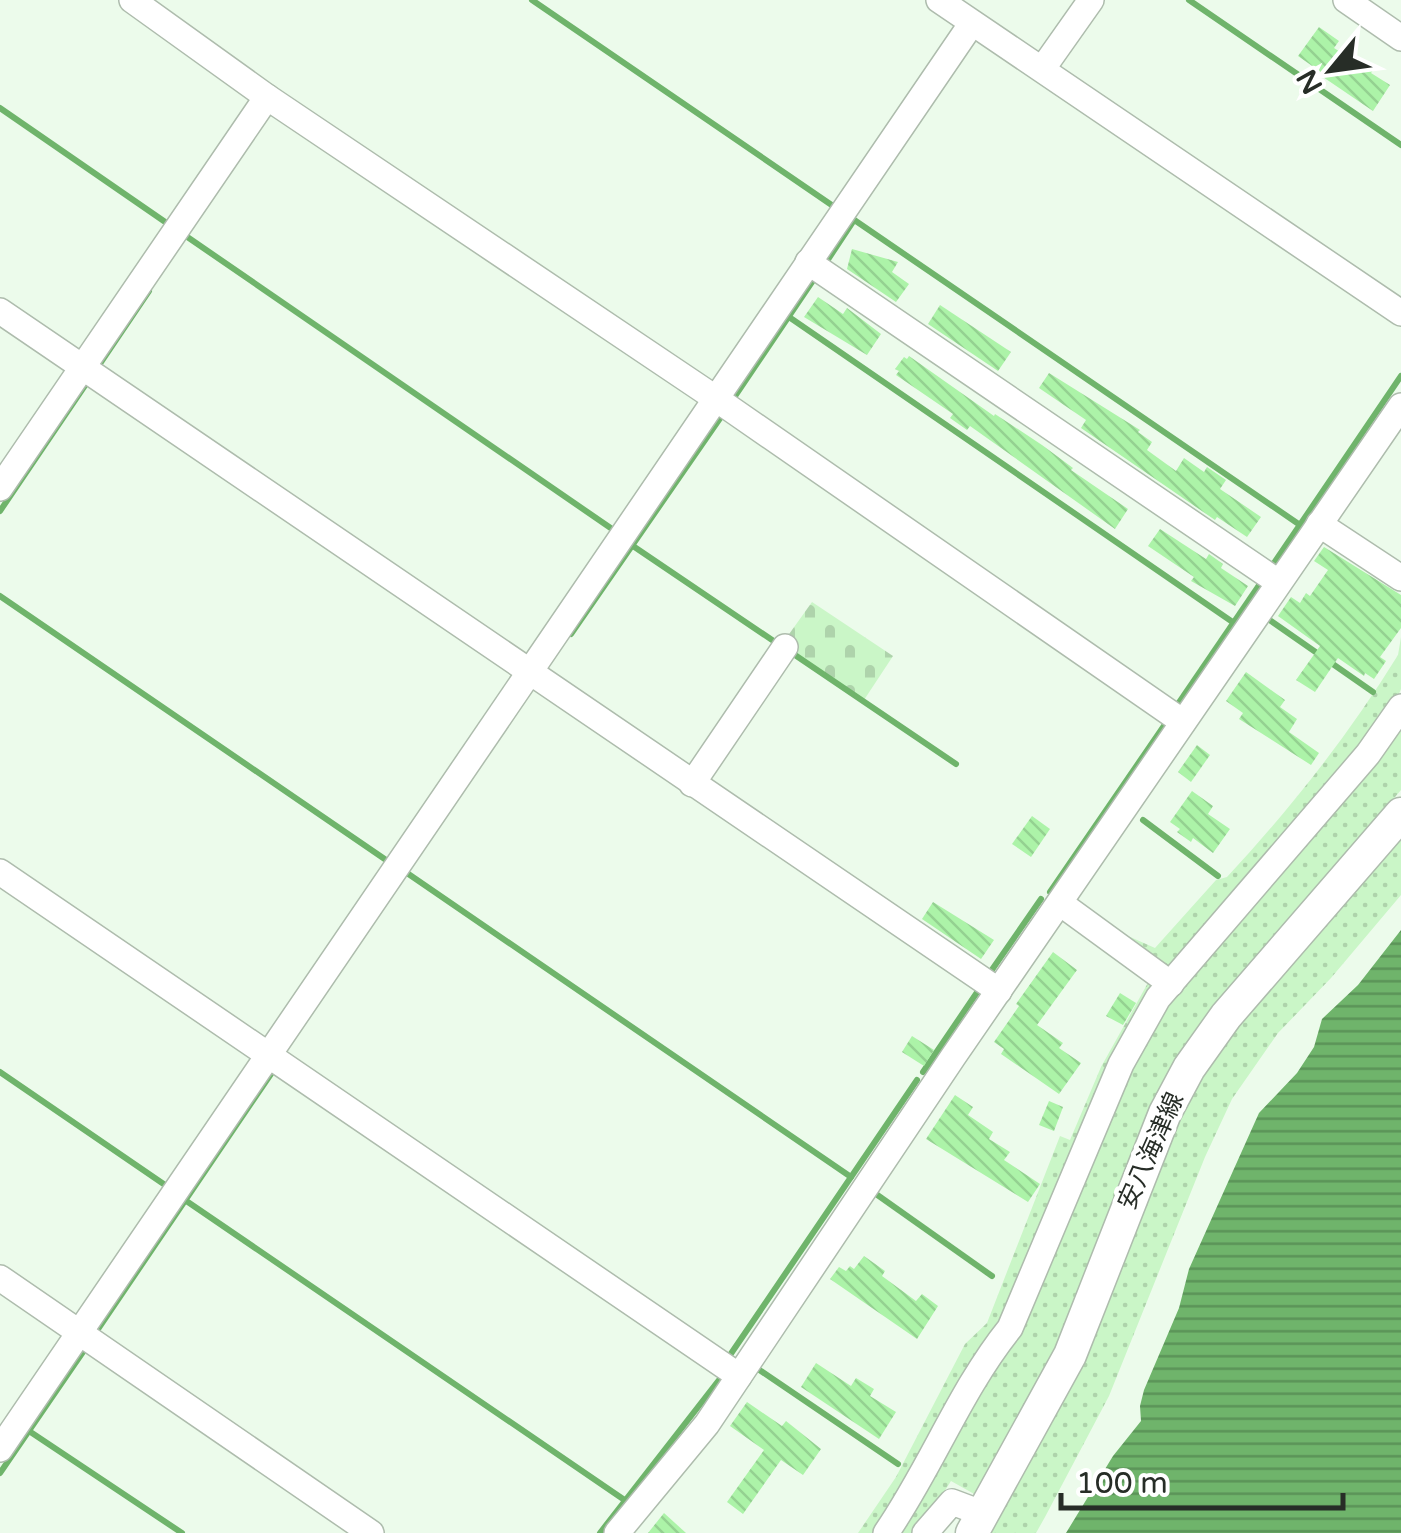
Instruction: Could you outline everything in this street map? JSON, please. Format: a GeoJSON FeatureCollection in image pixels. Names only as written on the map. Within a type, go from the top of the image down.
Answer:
{"type":"FeatureCollection","features":[{"type":"Feature","properties":{"kind":"main road","name":"安八海津線"},"geometry":{"type":"LineString","coordinates":[[978,1523],[1070,1355],[1152,1144],[1190,1068],[1226,1016],[1401,814]]}},
{"type":"Feature","properties":{"kind":"street"},"geometry":{"type":"LineString","coordinates":[[132,0],[1183,722]]}},
{"type":"Feature","properties":{"kind":"street"},"geometry":{"type":"LineString","coordinates":[[939,0],[1401,313]]}},
{"type":"Feature","properties":{"kind":"street"},"geometry":{"type":"LineString","coordinates":[[1042,68],[1091,0]]}},
{"type":"Feature","properties":{"kind":"street"},"geometry":{"type":"LineString","coordinates":[[1346,0],[1401,38]]}},
{"type":"Feature","properties":{"kind":"street"},"geometry":{"type":"LineString","coordinates":[[0,1449],[972,22]]}},
{"type":"Feature","properties":{"kind":"street"},"geometry":{"type":"LineString","coordinates":[[0,488],[268,97]]}},
{"type":"Feature","properties":{"kind":"street"},"geometry":{"type":"LineString","coordinates":[[808,262],[1278,582]]}},
{"type":"Feature","properties":{"kind":"street"},"geometry":{"type":"LineString","coordinates":[[0,311],[999,991]]}},
{"type":"Feature","properties":{"kind":"street"},"geometry":{"type":"LineString","coordinates":[[617,1533],[706,1424],[1401,406]]}},
{"type":"Feature","properties":{"kind":"street"},"geometry":{"type":"LineString","coordinates":[[1319,524],[1401,578]]}},
{"type":"Feature","properties":{"kind":"street"},"geometry":{"type":"LineString","coordinates":[[692,784],[786,647]]}},
{"type":"Feature","properties":{"kind":"street"},"geometry":{"type":"LineString","coordinates":[[886,1533],[918,1486],[984,1360],[1010,1328],[1121,1064],[1158,998],[1368,754],[1401,707]]}},
{"type":"Feature","properties":{"kind":"street"},"geometry":{"type":"LineString","coordinates":[[0,872],[739,1376]]}},
{"type":"Feature","properties":{"kind":"street"},"geometry":{"type":"LineString","coordinates":[[1060,903],[1171,984]]}},
{"type":"Feature","properties":{"kind":"street"},"geometry":{"type":"LineString","coordinates":[[0,1278],[371,1533]]}},
{"type":"Feature","properties":{"kind":"street"},"geometry":{"type":"LineString","coordinates":[[924,1533],[952,1502],[978,1523]]}},
{"type":"Feature","properties":{"kind":"green space"},"geometry":{"type":"Polygon","coordinates":[[[812,602],[893,656],[864,700],[782,644],[812,602]]]}},
{"type":"Feature","properties":{"kind":"green space"},"geometry":{"type":"Polygon","coordinates":[[[1401,637],[1401,689],[1395,703],[1169,969],[1119,939],[1128,936],[1155,948],[1216,880],[1227,877],[1339,743],[1398,655],[1401,637]]]}},
{"type":"Feature","properties":{"kind":"green space"},"geometry":{"type":"Polygon","coordinates":[[[1401,715],[1401,790],[1200,1026],[1058,1345],[976,1495],[951,1481],[918,1533],[891,1533],[921,1489],[1158,1009],[1401,715]]]}},
{"type":"Feature","properties":{"kind":"green space"},"geometry":{"type":"Polygon","coordinates":[[[1401,831],[1401,895],[1278,1033],[1232,1099],[1109,1396],[1036,1533],[987,1533],[1185,1104],[1215,1049],[1401,831]]]}},
{"type":"Feature","properties":{"kind":"green space"},"geometry":{"type":"Polygon","coordinates":[[[1159,980],[1019,1294],[879,1533],[858,1533],[896,1477],[965,1344],[987,1323],[1060,1136],[1070,1140],[1101,1067],[1149,981],[1159,980]]]}},
{"type":"Feature","properties":{"kind":"shaded area"},"geometry":{"type":"Polygon","coordinates":[[[1401,930],[1401,1533],[1066,1533],[1113,1456],[1141,1421],[1144,1390],[1179,1308],[1189,1269],[1259,1113],[1297,1073],[1314,1047],[1322,1019],[1358,985],[1401,930]]]}},
{"type":"Feature","properties":{"kind":"building"},"geometry":{"type":"Polygon","coordinates":[[[1319,27],[1339,41],[1334,48],[1359,64],[1362,60],[1374,69],[1371,73],[1390,85],[1373,111],[1298,56],[1319,27]]]}},
{"type":"Feature","properties":{"kind":"building"},"geometry":{"type":"Polygon","coordinates":[[[852,249],[898,262],[892,272],[909,284],[896,302],[847,269],[852,249]]]}},
{"type":"Feature","properties":{"kind":"building"},"geometry":{"type":"Polygon","coordinates":[[[818,297],[843,314],[847,308],[881,334],[867,355],[804,317],[818,297]]]}},
{"type":"Feature","properties":{"kind":"building"},"geometry":{"type":"Polygon","coordinates":[[[940,305],[1011,352],[998,371],[928,324],[940,305]]]}},
{"type":"Feature","properties":{"kind":"building"},"geometry":{"type":"Polygon","coordinates":[[[909,356],[1042,445],[1128,509],[1115,529],[970,426],[967,430],[950,418],[953,414],[896,375],[899,371],[895,369],[909,356]]]}},
{"type":"Feature","properties":{"kind":"building"},"geometry":{"type":"Polygon","coordinates":[[[1049,373],[1140,430],[1152,442],[1147,450],[1176,471],[1184,458],[1204,472],[1207,467],[1226,480],[1220,489],[1261,517],[1247,537],[1217,517],[1215,520],[1081,428],[1086,420],[1039,388],[1049,373]]]}},
{"type":"Feature","properties":{"kind":"building"},"geometry":{"type":"Polygon","coordinates":[[[1160,529],[1206,559],[1209,554],[1223,564],[1221,568],[1248,586],[1235,606],[1191,581],[1194,577],[1148,546],[1160,529]]]}},
{"type":"Feature","properties":{"kind":"building"},"geometry":{"type":"Polygon","coordinates":[[[1324,547],[1401,595],[1401,628],[1380,657],[1386,661],[1374,679],[1338,658],[1315,692],[1296,680],[1320,646],[1278,616],[1291,597],[1300,603],[1306,593],[1310,596],[1328,570],[1314,561],[1324,547]]]}},
{"type":"Feature","properties":{"kind":"building"},"geometry":{"type":"Polygon","coordinates":[[[1246,672],[1285,700],[1280,707],[1297,719],[1289,732],[1319,753],[1311,765],[1239,719],[1243,713],[1226,701],[1246,672]]]}},
{"type":"Feature","properties":{"kind":"building"},"geometry":{"type":"Polygon","coordinates":[[[1197,745],[1210,755],[1191,782],[1178,772],[1197,745]]]}},
{"type":"Feature","properties":{"kind":"building"},"geometry":{"type":"Polygon","coordinates":[[[1192,791],[1213,806],[1208,814],[1230,829],[1213,853],[1177,832],[1180,829],[1170,822],[1192,791]]]}},
{"type":"Feature","properties":{"kind":"building"},"geometry":{"type":"Polygon","coordinates":[[[1032,816],[1050,829],[1031,857],[1012,844],[1032,816]]]}},
{"type":"Feature","properties":{"kind":"building"},"geometry":{"type":"Polygon","coordinates":[[[933,902],[994,940],[981,959],[922,919],[933,902]]]}},
{"type":"Feature","properties":{"kind":"building"},"geometry":{"type":"Polygon","coordinates":[[[1053,952],[1077,970],[1037,1025],[1063,1043],[1059,1048],[1081,1063],[1059,1094],[1001,1054],[1004,1049],[994,1042],[1053,952]]]}},
{"type":"Feature","properties":{"kind":"building"},"geometry":{"type":"Polygon","coordinates":[[[1120,993],[1136,1003],[1123,1025],[1106,1016],[1120,993]]]}},
{"type":"Feature","properties":{"kind":"building"},"geometry":{"type":"Polygon","coordinates":[[[912,1036],[934,1050],[924,1066],[902,1052],[912,1036]]]}},
{"type":"Feature","properties":{"kind":"building"},"geometry":{"type":"Polygon","coordinates":[[[955,1095],[973,1107],[968,1115],[993,1132],[989,1139],[1010,1152],[1004,1160],[1040,1184],[1028,1202],[926,1139],[955,1095]]]}},
{"type":"Feature","properties":{"kind":"building"},"geometry":{"type":"Polygon","coordinates":[[[1049,1101],[1063,1107],[1054,1131],[1039,1125],[1049,1101]]]}},
{"type":"Feature","properties":{"kind":"building"},"geometry":{"type":"Polygon","coordinates":[[[864,1256],[885,1271],[882,1276],[916,1301],[922,1294],[938,1306],[917,1339],[830,1279],[839,1267],[846,1271],[850,1266],[854,1269],[864,1256]]]}},
{"type":"Feature","properties":{"kind":"building"},"geometry":{"type":"Polygon","coordinates":[[[816,1363],[851,1386],[856,1378],[874,1389],[870,1396],[896,1412],[879,1439],[801,1387],[816,1363]]]}},
{"type":"Feature","properties":{"kind":"building"},"geometry":{"type":"Polygon","coordinates":[[[747,1402],[782,1426],[786,1421],[821,1449],[803,1475],[781,1460],[743,1514],[727,1502],[764,1450],[730,1426],[747,1402]]]}},
{"type":"Feature","properties":{"kind":"building"},"geometry":{"type":"Polygon","coordinates":[[[664,1513],[686,1533],[648,1533],[664,1513]]]}},
{"type":"Feature","properties":{"kind":"waterway"},"geometry":{"type":"LineString","coordinates":[[532,0],[836,208]]}},
{"type":"Feature","properties":{"kind":"waterway"},"geometry":{"type":"LineString","coordinates":[[1189,0],[1401,145]]}},
{"type":"Feature","properties":{"kind":"waterway"},"geometry":{"type":"LineString","coordinates":[[0,108],[171,226]]}},
{"type":"Feature","properties":{"kind":"waterway"},"geometry":{"type":"LineString","coordinates":[[850,217],[1300,525]]}},
{"type":"Feature","properties":{"kind":"waterway"},"geometry":{"type":"LineString","coordinates":[[827,261],[854,220]]}},
{"type":"Feature","properties":{"kind":"waterway"},"geometry":{"type":"LineString","coordinates":[[183,234],[615,531]]}},
{"type":"Feature","properties":{"kind":"waterway"},"geometry":{"type":"LineString","coordinates":[[733,399],[816,276]]}},
{"type":"Feature","properties":{"kind":"waterway"},"geometry":{"type":"LineString","coordinates":[[97,368],[149,291]]}},
{"type":"Feature","properties":{"kind":"waterway"},"geometry":{"type":"LineString","coordinates":[[789,317],[1234,623]]}},
{"type":"Feature","properties":{"kind":"waterway"},"geometry":{"type":"LineString","coordinates":[[1272,566],[1401,376]]}},
{"type":"Feature","properties":{"kind":"waterway"},"geometry":{"type":"LineString","coordinates":[[0,511],[88,381]]}},
{"type":"Feature","properties":{"kind":"waterway"},"geometry":{"type":"LineString","coordinates":[[571,634],[723,414]]}},
{"type":"Feature","properties":{"kind":"waterway"},"geometry":{"type":"LineString","coordinates":[[633,546],[778,644]]}},
{"type":"Feature","properties":{"kind":"waterway"},"geometry":{"type":"LineString","coordinates":[[1178,704],[1262,581]]}},
{"type":"Feature","properties":{"kind":"waterway"},"geometry":{"type":"LineString","coordinates":[[0,596],[389,862]]}},
{"type":"Feature","properties":{"kind":"waterway"},"geometry":{"type":"LineString","coordinates":[[1271,621],[1373,692]]}},
{"type":"Feature","properties":{"kind":"waterway"},"geometry":{"type":"LineString","coordinates":[[792,653],[956,764]]}},
{"type":"Feature","properties":{"kind":"waterway"},"geometry":{"type":"LineString","coordinates":[[1050,892],[1168,720]]}},
{"type":"Feature","properties":{"kind":"waterway"},"geometry":{"type":"LineString","coordinates":[[1143,820],[1218,876]]}},
{"type":"Feature","properties":{"kind":"waterway"},"geometry":{"type":"LineString","coordinates":[[407,873],[851,1177]]}},
{"type":"Feature","properties":{"kind":"waterway"},"geometry":{"type":"LineString","coordinates":[[989,974],[1041,899]]}},
{"type":"Feature","properties":{"kind":"waterway"},"geometry":{"type":"LineString","coordinates":[[923,1072],[980,988]]}},
{"type":"Feature","properties":{"kind":"waterway"},"geometry":{"type":"LineString","coordinates":[[96,1332],[275,1068]]}},
{"type":"Feature","properties":{"kind":"waterway"},"geometry":{"type":"LineString","coordinates":[[0,1072],[168,1187]]}},
{"type":"Feature","properties":{"kind":"waterway"},"geometry":{"type":"LineString","coordinates":[[728,1358],[917,1080]]}},
{"type":"Feature","properties":{"kind":"waterway"},"geometry":{"type":"LineString","coordinates":[[876,1194],[992,1276]]}},
{"type":"Feature","properties":{"kind":"waterway"},"geometry":{"type":"LineString","coordinates":[[182,1198],[626,1501]]}},
{"type":"Feature","properties":{"kind":"waterway"},"geometry":{"type":"LineString","coordinates":[[0,1473],[87,1346]]}},
{"type":"Feature","properties":{"kind":"waterway"},"geometry":{"type":"LineString","coordinates":[[758,1369],[898,1464]]}},
{"type":"Feature","properties":{"kind":"waterway"},"geometry":{"type":"LineString","coordinates":[[600,1533],[719,1380]]}},
{"type":"Feature","properties":{"kind":"waterway"},"geometry":{"type":"LineString","coordinates":[[29,1431],[182,1533]]}}]}
